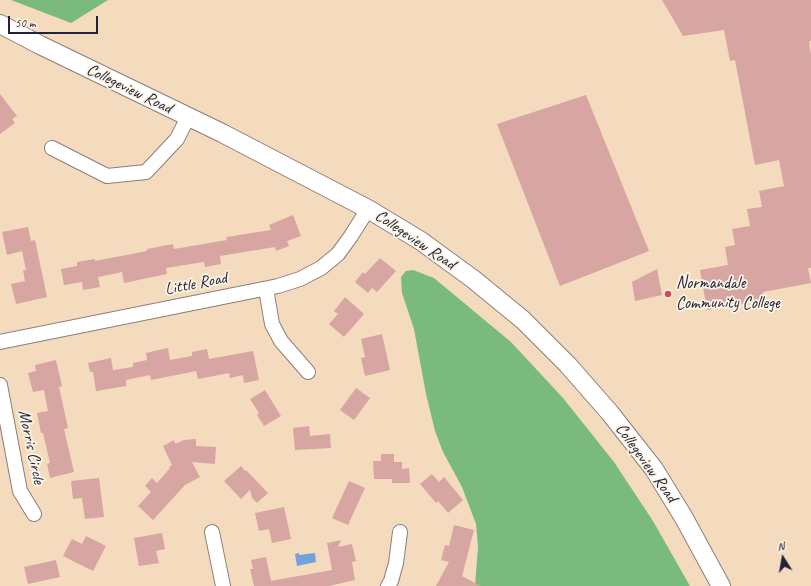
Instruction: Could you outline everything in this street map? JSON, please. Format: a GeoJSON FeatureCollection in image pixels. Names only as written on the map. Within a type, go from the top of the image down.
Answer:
{"type":"FeatureCollection","features":[{"type":"Feature","properties":{"kind":"street","name":"Collegeview Road"},"geometry":{"type":"LineString","coordinates":[[0,24],[40,45],[222,133],[368,208],[421,241],[473,279],[522,320],[568,365],[610,413],[654,469],[684,518],[721,586]]}},
{"type":"Feature","properties":{"kind":"street"},"geometry":{"type":"LineString","coordinates":[[52,148],[107,176],[146,172],[177,139],[188,117]]}},
{"type":"Feature","properties":{"kind":"street","name":"Little Road"},"geometry":{"type":"LineString","coordinates":[[0,342],[266,289],[300,280],[321,268],[338,254],[368,208]]}},
{"type":"Feature","properties":{"kind":"street"},"geometry":{"type":"LineString","coordinates":[[266,289],[272,324],[281,340],[308,372]]}},
{"type":"Feature","properties":{"kind":"street","name":"Morris Circle"},"geometry":{"type":"LineString","coordinates":[[0,385],[20,491],[34,514]]}},
{"type":"Feature","properties":{"kind":"street"},"geometry":{"type":"LineString","coordinates":[[212,532],[222,586]]}},
{"type":"Feature","properties":{"kind":"street"},"geometry":{"type":"LineString","coordinates":[[388,586],[396,563],[400,532]]}},
{"type":"Feature","properties":{"kind":"green space"},"geometry":{"type":"Polygon","coordinates":[[[11,0],[108,0],[71,23],[11,0]]]}},
{"type":"Feature","properties":{"kind":"green space"},"geometry":{"type":"Polygon","coordinates":[[[413,270],[434,278],[511,342],[563,398],[614,462],[653,521],[690,586],[475,586],[478,547],[476,524],[462,487],[443,452],[435,431],[426,394],[414,329],[402,293],[401,277],[406,271],[413,270]]]}},
{"type":"Feature","properties":{"kind":"water"},"geometry":{"type":"Polygon","coordinates":[[[299,553],[299,555],[315,553],[316,562],[297,566],[295,554],[299,553]]]}},
{"type":"Feature","properties":{"kind":"building","name":"Normandale Community College"},"geometry":{"type":"Polygon","coordinates":[[[662,0],[811,0],[811,41],[809,42],[811,55],[811,268],[808,268],[811,283],[763,292],[764,300],[707,310],[700,270],[728,265],[725,247],[735,245],[732,229],[750,226],[747,209],[762,207],[759,191],[784,186],[779,160],[755,165],[735,60],[730,61],[724,30],[683,36],[662,0]]]}},
{"type":"Feature","properties":{"kind":"building"},"geometry":{"type":"Polygon","coordinates":[[[0,94],[17,116],[12,119],[15,123],[0,134],[0,94]]]}},
{"type":"Feature","properties":{"kind":"building"},"geometry":{"type":"Polygon","coordinates":[[[586,95],[649,251],[560,286],[497,124],[586,95]]]}},
{"type":"Feature","properties":{"kind":"building"},"geometry":{"type":"Polygon","coordinates":[[[293,215],[301,236],[287,241],[289,246],[276,251],[275,247],[220,256],[221,264],[205,267],[204,262],[166,268],[167,274],[124,283],[122,272],[98,277],[100,287],[83,290],[82,282],[64,285],[61,269],[77,266],[77,262],[95,259],[95,261],[147,251],[147,249],[173,244],[174,249],[227,240],[226,237],[271,230],[269,225],[293,215]]]}},
{"type":"Feature","properties":{"kind":"building"},"geometry":{"type":"Polygon","coordinates":[[[28,227],[31,241],[35,240],[47,297],[16,304],[11,284],[25,281],[23,270],[26,270],[22,251],[7,255],[2,232],[28,227]]]}},
{"type":"Feature","properties":{"kind":"building"},"geometry":{"type":"Polygon","coordinates":[[[380,258],[396,271],[377,292],[372,288],[368,293],[355,282],[363,272],[365,274],[380,258]]]}},
{"type":"Feature","properties":{"kind":"building"},"geometry":{"type":"Polygon","coordinates":[[[657,269],[662,295],[635,301],[632,282],[657,269]]]}},
{"type":"Feature","properties":{"kind":"building"},"geometry":{"type":"Polygon","coordinates":[[[345,297],[364,314],[344,337],[329,324],[338,314],[334,311],[345,297]]]}},
{"type":"Feature","properties":{"kind":"building"},"geometry":{"type":"Polygon","coordinates":[[[382,334],[390,370],[365,376],[361,358],[365,357],[361,339],[382,334]]]}},
{"type":"Feature","properties":{"kind":"building"},"geometry":{"type":"Polygon","coordinates":[[[168,348],[170,360],[192,356],[192,352],[207,349],[209,359],[253,351],[259,380],[244,383],[243,375],[230,378],[229,373],[198,379],[196,371],[151,380],[150,375],[126,380],[126,386],[96,391],[93,372],[90,372],[88,363],[111,358],[113,370],[133,367],[133,363],[147,360],[146,353],[168,348]]]}},
{"type":"Feature","properties":{"kind":"building"},"geometry":{"type":"Polygon","coordinates":[[[56,360],[62,386],[59,387],[68,428],[64,429],[74,472],[50,478],[47,464],[50,463],[37,413],[48,411],[44,390],[33,392],[28,373],[36,371],[35,365],[56,360]]]}},
{"type":"Feature","properties":{"kind":"building"},"geometry":{"type":"Polygon","coordinates":[[[356,388],[370,398],[354,420],[340,410],[356,388]]]}},
{"type":"Feature","properties":{"kind":"building"},"geometry":{"type":"Polygon","coordinates":[[[265,390],[281,416],[264,426],[257,415],[259,413],[250,399],[265,390]]]}},
{"type":"Feature","properties":{"kind":"building"},"geometry":{"type":"Polygon","coordinates":[[[309,426],[310,436],[330,434],[331,448],[295,450],[293,428],[309,426]]]}},
{"type":"Feature","properties":{"kind":"building"},"geometry":{"type":"Polygon","coordinates":[[[196,439],[196,446],[216,447],[215,464],[192,462],[200,477],[185,485],[153,520],[138,506],[151,492],[145,486],[152,478],[157,483],[172,465],[163,446],[174,440],[175,444],[184,440],[196,439]]]}},
{"type":"Feature","properties":{"kind":"building"},"geometry":{"type":"Polygon","coordinates":[[[381,454],[394,454],[394,462],[402,462],[402,469],[409,468],[410,483],[392,483],[392,479],[374,479],[373,461],[381,461],[381,454]]]}},
{"type":"Feature","properties":{"kind":"building"},"geometry":{"type":"Polygon","coordinates":[[[241,466],[268,493],[257,503],[252,498],[250,490],[241,499],[224,481],[241,466]]]}},
{"type":"Feature","properties":{"kind":"building"},"geometry":{"type":"Polygon","coordinates":[[[432,474],[439,482],[444,477],[463,500],[448,513],[438,501],[436,503],[420,484],[432,474]]]}},
{"type":"Feature","properties":{"kind":"building"},"geometry":{"type":"Polygon","coordinates":[[[99,478],[104,517],[85,519],[82,498],[73,499],[71,481],[99,478]]]}},
{"type":"Feature","properties":{"kind":"building"},"geometry":{"type":"Polygon","coordinates":[[[349,481],[365,488],[348,525],[332,518],[349,481]]]}},
{"type":"Feature","properties":{"kind":"building"},"geometry":{"type":"Polygon","coordinates":[[[284,507],[291,539],[272,543],[269,529],[259,531],[255,513],[284,507]]]}},
{"type":"Feature","properties":{"kind":"building"},"geometry":{"type":"Polygon","coordinates":[[[454,525],[474,530],[462,576],[481,586],[436,586],[449,562],[441,560],[445,545],[449,546],[454,525]]]}},
{"type":"Feature","properties":{"kind":"building"},"geometry":{"type":"Polygon","coordinates":[[[162,533],[165,549],[156,551],[159,563],[139,566],[134,538],[162,533]]]}},
{"type":"Feature","properties":{"kind":"building"},"geometry":{"type":"Polygon","coordinates":[[[86,536],[106,546],[93,571],[63,556],[72,539],[82,544],[86,536]]]}},
{"type":"Feature","properties":{"kind":"building"},"geometry":{"type":"Polygon","coordinates":[[[341,540],[338,547],[352,544],[356,561],[352,562],[355,580],[329,586],[254,586],[250,569],[253,569],[251,560],[266,557],[271,581],[332,570],[327,543],[341,540]]]}},
{"type":"Feature","properties":{"kind":"building"},"geometry":{"type":"Polygon","coordinates":[[[56,560],[60,577],[28,584],[24,567],[56,560]]]}},
{"type":"Feature","properties":{"kind":"place","name":"Normandale Community College"},"geometry":{"type":"Point","coordinates":[668,294]}}]}
